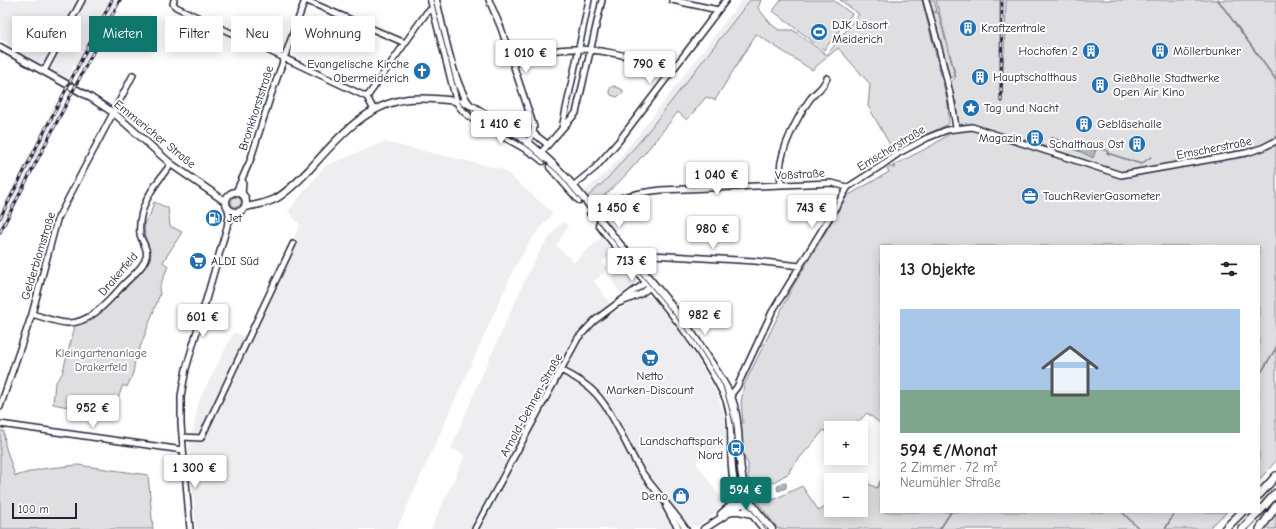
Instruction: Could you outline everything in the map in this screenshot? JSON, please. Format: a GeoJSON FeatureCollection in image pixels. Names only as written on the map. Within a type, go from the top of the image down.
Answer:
{"type":"FeatureCollection","features":[{"type":"Feature","properties":{"kind":"highway"},"geometry":{"type":"LineString","coordinates":[[1260,494],[1276,476]]}},
{"type":"Feature","properties":{"kind":"highway"},"geometry":{"type":"LineString","coordinates":[[1260,511],[1276,493]]}},
{"type":"Feature","properties":{"kind":"highway"},"geometry":{"type":"LineString","coordinates":[[1260,529],[1276,506]]}},
{"type":"Feature","properties":{"kind":"highway"},"geometry":{"type":"LineString","coordinates":[[1225,529],[1241,513]]}},
{"type":"Feature","properties":{"kind":"highway"},"geometry":{"type":"LineString","coordinates":[[1242,529],[1258,513]]}},
{"type":"Feature","properties":{"kind":"main road"},"geometry":{"type":"LineString","coordinates":[[431,0],[436,4],[465,100],[470,105],[517,133],[526,145]]}},
{"type":"Feature","properties":{"kind":"main road"},"geometry":{"type":"LineString","coordinates":[[436,4],[437,20],[457,102],[459,108],[463,112]]}},
{"type":"Feature","properties":{"kind":"main road","name":"Emmericher Straße"},"geometry":{"type":"LineString","coordinates":[[0,47],[44,71],[114,113],[171,164],[227,202],[236,212]]}},
{"type":"Feature","properties":{"kind":"main road"},"geometry":{"type":"LineString","coordinates":[[227,202],[242,199],[258,205],[266,203],[279,196],[294,184],[353,124],[386,104],[408,99],[426,98],[470,105]]}},
{"type":"Feature","properties":{"kind":"main road"},"geometry":{"type":"LineString","coordinates":[[443,101],[486,127],[526,145],[573,186],[592,213]]}},
{"type":"Feature","properties":{"kind":"main road"},"geometry":{"type":"LineString","coordinates":[[539,155],[592,213],[649,284],[695,336],[726,386],[732,468],[735,487],[735,493],[729,509]]}},
{"type":"Feature","properties":{"kind":"main road"},"geometry":{"type":"LineString","coordinates":[[236,212],[241,211],[242,199]]}},
{"type":"Feature","properties":{"kind":"main road"},"geometry":{"type":"LineString","coordinates":[[728,398],[737,424],[743,476],[748,496],[772,529]]}},
{"type":"Feature","properties":{"kind":"main road"},"geometry":{"type":"LineString","coordinates":[[735,487],[742,500],[764,529]]}},
{"type":"Feature","properties":{"kind":"main road"},"geometry":{"type":"LineString","coordinates":[[704,529],[748,496]]}},
{"type":"Feature","properties":{"kind":"main road"},"geometry":{"type":"LineString","coordinates":[[729,509],[752,514]]}},
{"type":"Feature","properties":{"kind":"street"},"geometry":{"type":"LineString","coordinates":[[44,71],[82,0]]}},
{"type":"Feature","properties":{"kind":"street"},"geometry":{"type":"LineString","coordinates":[[305,0],[404,43]]}},
{"type":"Feature","properties":{"kind":"street","name":"Bronkhorststraße"},"geometry":{"type":"LineString","coordinates":[[242,199],[244,177],[283,59],[305,0]]}},
{"type":"Feature","properties":{"kind":"street"},"geometry":{"type":"LineString","coordinates":[[489,0],[501,28],[534,127],[533,133],[526,145]]}},
{"type":"Feature","properties":{"kind":"street"},"geometry":{"type":"LineString","coordinates":[[562,130],[578,49],[590,0]]}},
{"type":"Feature","properties":{"kind":"street"},"geometry":{"type":"LineString","coordinates":[[539,155],[547,144],[562,130],[576,113],[602,0]]}},
{"type":"Feature","properties":{"kind":"street"},"geometry":{"type":"LineString","coordinates":[[672,0],[718,10]]}},
{"type":"Feature","properties":{"kind":"street"},"geometry":{"type":"LineString","coordinates":[[573,186],[595,168],[618,142],[726,0]]}},
{"type":"Feature","properties":{"kind":"street"},"geometry":{"type":"LineString","coordinates":[[926,0],[952,101],[956,128]]}},
{"type":"Feature","properties":{"kind":"street"},"geometry":{"type":"LineString","coordinates":[[173,2],[176,7],[283,59],[367,97],[374,110]]}},
{"type":"Feature","properties":{"kind":"street"},"geometry":{"type":"LineString","coordinates":[[367,97],[427,12],[436,4]]}},
{"type":"Feature","properties":{"kind":"street"},"geometry":{"type":"LineString","coordinates":[[512,61],[530,55],[565,49],[578,49],[591,50],[667,65],[673,68]]}},
{"type":"Feature","properties":{"kind":"street","name":"Gelderblomstraße"},"geometry":{"type":"LineString","coordinates":[[0,407],[32,314],[58,220],[133,75]]}},
{"type":"Feature","properties":{"kind":"street"},"geometry":{"type":"LineString","coordinates":[[781,185],[780,169],[789,138],[799,116],[812,97],[824,86],[826,78]]}},
{"type":"Feature","properties":{"kind":"street"},"geometry":{"type":"LineString","coordinates":[[567,105],[578,108]]}},
{"type":"Feature","properties":{"kind":"street","name":"Emscherstraße"},"geometry":{"type":"LineString","coordinates":[[728,398],[737,386],[772,312],[847,187],[907,148],[937,133],[969,126],[979,128],[1123,175],[1246,154],[1276,141]]}},
{"type":"Feature","properties":{"kind":"street"},"geometry":{"type":"LineString","coordinates":[[533,133],[547,144]]}},
{"type":"Feature","properties":{"kind":"street","name":"Drakerfeld"},"geometry":{"type":"LineString","coordinates":[[32,314],[68,323],[83,320],[99,310],[145,261],[147,254],[140,233],[144,204],[157,181],[171,164]]}},
{"type":"Feature","properties":{"kind":"street","name":"Voßstraße"},"geometry":{"type":"LineString","coordinates":[[592,213],[610,201],[634,193],[661,190],[832,183],[847,187]]}},
{"type":"Feature","properties":{"kind":"street"},"geometry":{"type":"LineString","coordinates":[[190,529],[182,437],[181,396],[184,376],[227,227],[229,216],[227,202]]}},
{"type":"Feature","properties":{"kind":"street"},"geometry":{"type":"LineString","coordinates":[[227,227],[236,212]]}},
{"type":"Feature","properties":{"kind":"street"},"geometry":{"type":"LineString","coordinates":[[182,437],[201,438],[293,244]]}},
{"type":"Feature","properties":{"kind":"street"},"geometry":{"type":"LineString","coordinates":[[635,265],[647,256],[652,255],[755,261],[800,266]]}},
{"type":"Feature","properties":{"kind":"street","name":"Arnold-Dehnen-Straße"},"geometry":{"type":"LineString","coordinates":[[474,529],[578,338],[594,321],[619,303],[638,295],[649,284]]}},
{"type":"Feature","properties":{"kind":"street"},"geometry":{"type":"LineString","coordinates":[[561,370],[583,382],[597,394],[640,469],[664,502],[678,516],[686,529]]}},
{"type":"Feature","properties":{"kind":"street"},"geometry":{"type":"LineString","coordinates":[[0,424],[183,450]]}},
{"type":"Feature","properties":{"kind":"street"},"geometry":{"type":"LineString","coordinates":[[664,502],[679,529]]}},
{"type":"Feature","properties":{"kind":"shaded area"},"geometry":{"type":"Polygon","coordinates":[[[0,0],[122,0],[114,16],[89,16],[89,52],[95,52],[84,72],[74,66],[67,80],[21,52],[81,52],[81,16],[12,16],[12,46],[0,39],[0,0]]]}},
{"type":"Feature","properties":{"kind":"shaded area"},"geometry":{"type":"Polygon","coordinates":[[[742,0],[750,0],[642,139],[604,182],[587,197],[583,192],[615,163],[742,0]]]}},
{"type":"Feature","properties":{"kind":"shaded area"},"geometry":{"type":"Polygon","coordinates":[[[1000,0],[1006,0],[1006,33],[1002,65],[1002,102],[1000,102],[1000,0]]]}},
{"type":"Feature","properties":{"kind":"shaded area"},"geometry":{"type":"Polygon","coordinates":[[[56,101],[66,107],[0,237],[0,212],[3,203],[27,161],[28,154],[31,152],[56,101]]]}},
{"type":"Feature","properties":{"kind":"shaded area"},"geometry":{"type":"Polygon","coordinates":[[[1051,137],[1064,142],[1062,149],[1048,144],[1051,137]]]}},
{"type":"Feature","properties":{"kind":"shaded area"},"geometry":{"type":"Polygon","coordinates":[[[384,142],[502,169],[553,213],[530,241],[514,269],[397,529],[196,529],[189,449],[199,400],[234,332],[246,337],[300,225],[288,211],[325,166],[384,142]]]}},
{"type":"Feature","properties":{"kind":"shaded area"},"geometry":{"type":"Polygon","coordinates":[[[1085,147],[1096,150],[1093,158],[1079,151],[1085,147]]]}},
{"type":"Feature","properties":{"kind":"shaded area"},"geometry":{"type":"Polygon","coordinates":[[[564,222],[568,226],[556,246],[574,262],[602,237],[615,251],[602,262],[608,269],[594,281],[616,312],[645,296],[652,296],[690,347],[704,370],[716,392],[723,411],[726,435],[725,449],[712,450],[696,462],[724,502],[713,515],[698,526],[692,526],[686,521],[675,529],[431,529],[465,455],[451,448],[479,382],[527,275],[543,246],[559,225],[564,222]]]}},
{"type":"Feature","properties":{"kind":"shaded area"},"geometry":{"type":"Polygon","coordinates":[[[627,265],[636,282],[633,286],[621,294],[611,279],[627,265]]]}},
{"type":"Feature","properties":{"kind":"shaded area"},"geometry":{"type":"Polygon","coordinates":[[[783,482],[786,483],[786,488],[778,491],[777,487],[783,482]]]}},
{"type":"Feature","properties":{"kind":"green space"},"geometry":{"type":"Polygon","coordinates":[[[750,0],[761,0],[758,8],[772,25],[779,30],[793,30],[827,55],[859,14],[840,0],[922,0],[948,103],[949,124],[893,150],[868,106],[870,84],[838,48],[812,70],[756,34],[715,100],[706,97],[687,120],[678,112],[623,178],[599,199],[590,203],[587,197],[604,182],[642,139],[750,0]]]}},
{"type":"Feature","properties":{"kind":"green space","name":"DJK Lösort Meiderich"},"geometry":{"type":"Polygon","coordinates":[[[781,0],[833,0],[852,14],[824,50],[773,11],[781,0]]]}},
{"type":"Feature","properties":{"kind":"green space"},"geometry":{"type":"Polygon","coordinates":[[[928,0],[934,0],[937,11],[931,12],[928,0]]]}},
{"type":"Feature","properties":{"kind":"green space"},"geometry":{"type":"Polygon","coordinates":[[[936,0],[1000,0],[1000,102],[1002,102],[1006,0],[1276,0],[1276,461],[1260,479],[1260,245],[880,245],[880,423],[867,413],[859,421],[824,421],[824,430],[791,468],[789,473],[760,490],[767,500],[775,499],[802,486],[819,511],[824,508],[824,517],[868,517],[868,484],[877,488],[880,481],[880,513],[1226,513],[1208,529],[778,529],[753,496],[752,490],[750,491],[749,485],[751,484],[748,480],[748,464],[742,450],[740,423],[743,423],[741,402],[744,385],[792,288],[847,196],[889,172],[887,169],[894,165],[893,169],[896,164],[931,146],[957,129],[956,101],[954,101],[950,83],[956,77],[936,0]]]}},
{"type":"Feature","properties":{"kind":"green space"},"geometry":{"type":"Polygon","coordinates":[[[938,12],[955,76],[949,79],[932,14],[938,12]]]}},
{"type":"Feature","properties":{"kind":"green space"},"geometry":{"type":"Polygon","coordinates":[[[614,86],[623,90],[623,93],[617,97],[611,95],[609,91],[611,87],[614,86]]]}},
{"type":"Feature","properties":{"kind":"green space"},"geometry":{"type":"Polygon","coordinates":[[[234,197],[238,197],[240,198],[240,206],[234,207],[231,204],[231,200],[234,197]]]}},
{"type":"Feature","properties":{"kind":"green space","name":"Kleingartenanlage Drakerfeld"},"geometry":{"type":"Polygon","coordinates":[[[154,202],[168,208],[170,226],[182,232],[163,262],[168,266],[159,289],[160,294],[127,387],[123,385],[115,404],[108,410],[93,411],[53,404],[55,383],[62,374],[75,326],[91,321],[99,314],[126,288],[150,260],[151,254],[145,236],[144,223],[150,215],[154,202]]]}},
{"type":"Feature","properties":{"kind":"green space"},"geometry":{"type":"Polygon","coordinates":[[[0,431],[4,431],[5,445],[15,476],[41,469],[78,465],[148,475],[153,529],[0,529],[0,431]]]}},
{"type":"Feature","properties":{"kind":"green space"},"geometry":{"type":"Polygon","coordinates":[[[1276,512],[1276,529],[1264,529],[1276,512]]]}},
{"type":"Feature","properties":{"kind":"waterway"},"geometry":{"type":"LineString","coordinates":[[1218,0],[1276,80]]}},
{"type":"Feature","properties":{"kind":"waterway"},"geometry":{"type":"LineString","coordinates":[[1064,143],[1073,146],[1074,149],[1079,151]]}},
{"type":"Feature","properties":{"kind":"waterway"},"geometry":{"type":"LineString","coordinates":[[1095,150],[1098,148],[1108,151],[1107,153],[1141,164],[1151,157]]}},
{"type":"Feature","properties":{"kind":"waterway"},"geometry":{"type":"LineString","coordinates":[[1260,374],[1276,348]]}},
{"type":"Feature","properties":{"kind":"waterway"},"geometry":{"type":"LineString","coordinates":[[940,529],[950,513]]}},
{"type":"Feature","properties":{"kind":"waterway"},"geometry":{"type":"LineString","coordinates":[[1123,513],[1140,529]]}},
{"type":"Feature","properties":{"kind":"waterway"},"geometry":{"type":"LineString","coordinates":[[1165,529],[1174,513]]}},
{"type":"Feature","properties":{"kind":"tram line"},"geometry":{"type":"LineString","coordinates":[[433,0],[460,103],[463,107],[472,115],[529,148],[559,174],[693,338],[723,386],[733,424],[739,486],[743,498],[766,529]]}},
{"type":"Feature","properties":{"kind":"railway"},"geometry":{"type":"LineString","coordinates":[[0,218],[112,0]]}},
{"type":"Feature","properties":{"kind":"railway"},"geometry":{"type":"LineString","coordinates":[[0,232],[120,0]]}},
{"type":"Feature","properties":{"kind":"railway"},"geometry":{"type":"LineString","coordinates":[[1001,101],[1002,0]]}},
{"type":"Feature","properties":{"kind":"place","name":"Kraftzentrale"},"geometry":{"type":"Point","coordinates":[968,28]}},
{"type":"Feature","properties":{"kind":"place","name":"DJK Lösort Meiderich"},"geometry":{"type":"Point","coordinates":[819,32]}},
{"type":"Feature","properties":{"kind":"place","name":"Hochofen 2"},"geometry":{"type":"Point","coordinates":[1091,51]}},
{"type":"Feature","properties":{"kind":"place","name":"Möllerbunker"},"geometry":{"type":"Point","coordinates":[1160,51]}},
{"type":"Feature","properties":{"kind":"place","name":"Evangelische Kirche Obermeiderich"},"geometry":{"type":"Point","coordinates":[422,71]}},
{"type":"Feature","properties":{"kind":"place","name":"Hauptschalthaus"},"geometry":{"type":"Point","coordinates":[980,77]}},
{"type":"Feature","properties":{"kind":"place","name":"Gießhalle Stadtwerke Open Air Kino"},"geometry":{"type":"Point","coordinates":[1100,85]}},
{"type":"Feature","properties":{"kind":"place","name":"Tag und Nacht"},"geometry":{"type":"Point","coordinates":[971,108]}},
{"type":"Feature","properties":{"kind":"place","name":"Gebläsehalle"},"geometry":{"type":"Point","coordinates":[1084,124]}},
{"type":"Feature","properties":{"kind":"place","name":"Magazin"},"geometry":{"type":"Point","coordinates":[1035,138]}},
{"type":"Feature","properties":{"kind":"place","name":"Schalthaus Ost"},"geometry":{"type":"Point","coordinates":[1137,144]}},
{"type":"Feature","properties":{"kind":"place","name":"TauchRevierGasometer"},"geometry":{"type":"Point","coordinates":[1030,196]}},
{"type":"Feature","properties":{"kind":"place","name":"Jet"},"geometry":{"type":"Point","coordinates":[214,218]}},
{"type":"Feature","properties":{"kind":"place","name":"ALDI Süd"},"geometry":{"type":"Point","coordinates":[198,261]}},
{"type":"Feature","properties":{"kind":"place","name":"Netto Marken-Discount"},"geometry":{"type":"Point","coordinates":[650,358]}},
{"type":"Feature","properties":{"kind":"place","name":"Landschaftspark Nord"},"geometry":{"type":"Point","coordinates":[736,448]}},
{"type":"Feature","properties":{"kind":"place","name":"Deno"},"geometry":{"type":"Point","coordinates":[681,496]}}]}
